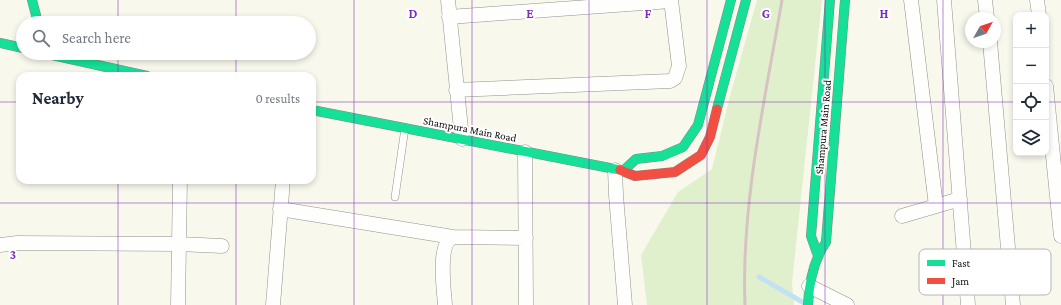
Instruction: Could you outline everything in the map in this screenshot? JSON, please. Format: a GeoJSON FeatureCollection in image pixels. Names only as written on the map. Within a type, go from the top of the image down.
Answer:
{"type":"FeatureCollection","features":[{"type":"Feature","properties":{"kind":"street"},"geometry":{"type":"LineString","coordinates":[[32,0],[36,16]]}},
{"type":"Feature","properties":{"kind":"street"},"geometry":{"type":"LineString","coordinates":[[448,0],[462,139]]}},
{"type":"Feature","properties":{"kind":"street"},"geometry":{"type":"LineString","coordinates":[[625,305],[616,195],[619,171],[636,158],[662,156],[683,147],[698,125],[731,0]]}},
{"type":"Feature","properties":{"kind":"street","name":"Shampura Main Road"},"geometry":{"type":"LineString","coordinates":[[316,111],[619,171],[635,176],[676,172],[701,155],[710,137],[746,0]]}},
{"type":"Feature","properties":{"kind":"street","name":"Shampura Main Road"},"geometry":{"type":"LineString","coordinates":[[817,253],[811,236],[830,0]]}},
{"type":"Feature","properties":{"kind":"street","name":"Shampura Main Road"},"geometry":{"type":"LineString","coordinates":[[808,305],[809,290],[817,253],[826,242],[845,0]]}},
{"type":"Feature","properties":{"kind":"street"},"geometry":{"type":"LineString","coordinates":[[911,0],[936,206]]}},
{"type":"Feature","properties":{"kind":"street"},"geometry":{"type":"LineString","coordinates":[[944,0],[964,249]]}},
{"type":"Feature","properties":{"kind":"street"},"geometry":{"type":"LineString","coordinates":[[985,0],[986,12]]}},
{"type":"Feature","properties":{"kind":"street"},"geometry":{"type":"LineString","coordinates":[[1037,0],[1039,12]]}},
{"type":"Feature","properties":{"kind":"street"},"geometry":{"type":"LineString","coordinates":[[449,17],[671,1],[679,66],[675,78],[670,81],[456,90]]}},
{"type":"Feature","properties":{"kind":"street"},"geometry":{"type":"LineString","coordinates":[[0,43],[16,46]]}},
{"type":"Feature","properties":{"kind":"street"},"geometry":{"type":"LineString","coordinates":[[991,48],[1008,249]]}},
{"type":"Feature","properties":{"kind":"street"},"geometry":{"type":"LineString","coordinates":[[75,60],[129,72]]}},
{"type":"Feature","properties":{"kind":"street"},"geometry":{"type":"LineString","coordinates":[[1049,116],[1061,236]]}},
{"type":"Feature","properties":{"kind":"street"},"geometry":{"type":"LineString","coordinates":[[525,152],[526,305]]}},
{"type":"Feature","properties":{"kind":"street"},"geometry":{"type":"LineString","coordinates":[[178,305],[180,184]]}},
{"type":"Feature","properties":{"kind":"street"},"geometry":{"type":"LineString","coordinates":[[273,305],[283,184]]}},
{"type":"Feature","properties":{"kind":"street"},"geometry":{"type":"LineString","coordinates":[[902,216],[960,199]]}},
{"type":"Feature","properties":{"kind":"street"},"geometry":{"type":"LineString","coordinates":[[280,209],[454,237],[526,238]]}},
{"type":"Feature","properties":{"kind":"street"},"geometry":{"type":"LineString","coordinates":[[445,305],[443,250],[449,239],[454,237]]}},
{"type":"Feature","properties":{"kind":"street"},"geometry":{"type":"LineString","coordinates":[[0,245],[17,243],[179,244],[222,246]]}},
{"type":"Feature","properties":{"kind":"street"},"geometry":{"type":"LineString","coordinates":[[809,290],[847,305]]}},
{"type":"Feature","properties":{"kind":"street"},"geometry":{"type":"LineString","coordinates":[[967,295],[968,305]]}},
{"type":"Feature","properties":{"kind":"street"},"geometry":{"type":"LineString","coordinates":[[1012,295],[1013,305]]}},
{"type":"Feature","properties":{"kind":"lane"},"geometry":{"type":"LineString","coordinates":[[395,197],[405,128]]}},
{"type":"Feature","properties":{"kind":"green space"},"geometry":{"type":"Polygon","coordinates":[[[757,0],[822,0],[792,283],[794,305],[647,305],[641,255],[678,192],[712,169],[730,96],[757,0]]]}},
{"type":"Feature","properties":{"kind":"waterway"},"geometry":{"type":"LineString","coordinates":[[759,277],[804,303]]}},
{"type":"Feature","properties":{"kind":"railway"},"geometry":{"type":"LineString","coordinates":[[745,305],[745,267],[750,190],[782,0]]}},
{"type":"Feature","properties":{"kind":"traffic: fast"},"geometry":{"type":"LineString","coordinates":[[32,0],[36,16]]}},
{"type":"Feature","properties":{"kind":"traffic: fast"},"geometry":{"type":"LineString","coordinates":[[623,171],[636,159],[662,156],[683,147],[698,125],[731,0]]}},
{"type":"Feature","properties":{"kind":"traffic: fast"},"geometry":{"type":"LineString","coordinates":[[717,109],[746,0]]}},
{"type":"Feature","properties":{"kind":"traffic: fast"},"geometry":{"type":"LineString","coordinates":[[817,253],[811,236],[830,0]]}},
{"type":"Feature","properties":{"kind":"traffic: fast"},"geometry":{"type":"LineString","coordinates":[[808,305],[812,272],[826,242],[845,0]]}},
{"type":"Feature","properties":{"kind":"traffic: fast"},"geometry":{"type":"LineString","coordinates":[[0,43],[16,46]]}},
{"type":"Feature","properties":{"kind":"traffic: fast"},"geometry":{"type":"LineString","coordinates":[[75,60],[129,72]]}},
{"type":"Feature","properties":{"kind":"traffic: fast"},"geometry":{"type":"LineString","coordinates":[[316,111],[620,170]]}},
{"type":"Feature","properties":{"kind":"traffic: jam"},"geometry":{"type":"LineString","coordinates":[[620,170],[635,176],[675,172],[701,155],[710,137],[717,109]]}}]}
